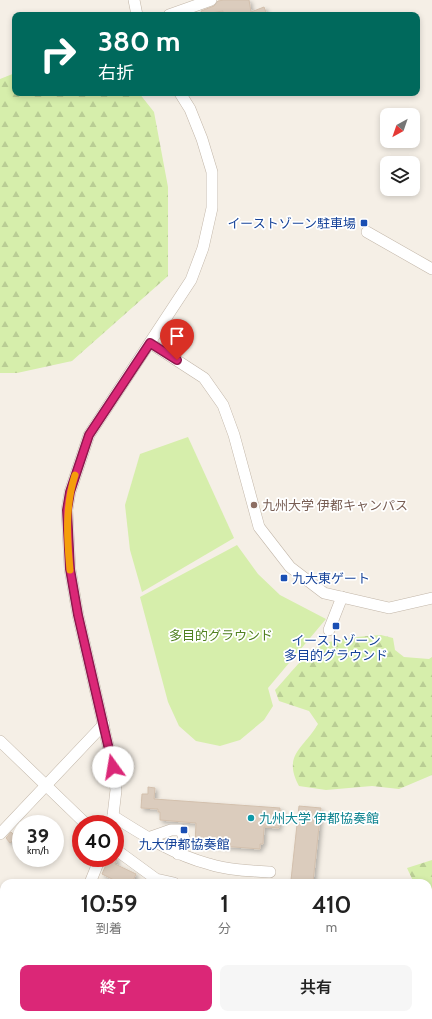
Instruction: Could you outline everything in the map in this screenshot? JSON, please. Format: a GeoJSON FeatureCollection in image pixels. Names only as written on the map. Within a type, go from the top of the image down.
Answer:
{"type":"FeatureCollection","features":[{"type":"Feature","properties":{"kind":"street"},"geometry":{"type":"LineString","coordinates":[[134,0],[136,12]]}},
{"type":"Feature","properties":{"kind":"street"},"geometry":{"type":"LineString","coordinates":[[177,12],[211,0]]}},
{"type":"Feature","properties":{"kind":"street"},"geometry":{"type":"LineString","coordinates":[[113,815],[116,790],[113,767],[78,615],[70,569],[67,510],[70,492],[89,435],[191,280],[203,248],[212,208],[212,172],[202,139],[190,109],[182,96]]}},
{"type":"Feature","properties":{"kind":"street"},"geometry":{"type":"LineString","coordinates":[[368,232],[432,269]]}},
{"type":"Feature","properties":{"kind":"street"},"geometry":{"type":"LineString","coordinates":[[150,343],[204,378],[222,405],[234,435],[259,527],[290,567],[324,593],[389,608],[432,598]]}},
{"type":"Feature","properties":{"kind":"street"},"geometry":{"type":"LineString","coordinates":[[329,630],[342,597]]}},
{"type":"Feature","properties":{"kind":"street"},"geometry":{"type":"LineString","coordinates":[[0,834],[104,724]]}},
{"type":"Feature","properties":{"kind":"street"},"geometry":{"type":"LineString","coordinates":[[0,741],[44,786],[76,815]]}},
{"type":"Feature","properties":{"kind":"street"},"geometry":{"type":"LineString","coordinates":[[124,826],[178,854],[209,865],[270,872]]}},
{"type":"Feature","properties":{"kind":"street"},"geometry":{"type":"LineString","coordinates":[[148,838],[171,830],[181,830],[184,838],[178,854]]}},
{"type":"Feature","properties":{"kind":"street"},"geometry":{"type":"LineString","coordinates":[[124,855],[160,879]]}},
{"type":"Feature","properties":{"kind":"street"},"geometry":{"type":"LineString","coordinates":[[92,879],[96,867]]}},
{"type":"Feature","properties":{"kind":"green space"},"geometry":{"type":"Polygon","coordinates":[[[12,74],[12,96],[141,96],[154,112],[168,187],[168,276],[72,361],[17,373],[0,373],[0,79],[12,74]]]}},
{"type":"Feature","properties":{"kind":"green space"},"geometry":{"type":"Polygon","coordinates":[[[188,437],[234,538],[142,592],[130,550],[125,505],[140,454],[188,437]]]}},
{"type":"Feature","properties":{"kind":"green space","name":"多目的グラウンド"},"geometry":{"type":"Polygon","coordinates":[[[237,545],[258,574],[280,595],[326,619],[268,688],[273,706],[264,720],[240,740],[220,746],[196,741],[179,726],[168,702],[140,597],[237,545]]]}},
{"type":"Feature","properties":{"kind":"green space"},"geometry":{"type":"Polygon","coordinates":[[[381,635],[393,638],[395,650],[404,657],[429,659],[432,657],[432,775],[399,789],[372,786],[326,790],[299,786],[294,775],[294,759],[301,746],[318,724],[309,711],[279,701],[275,690],[304,658],[317,647],[329,642],[344,639],[381,635]]]}},
{"type":"Feature","properties":{"kind":"green space"},"geometry":{"type":"Polygon","coordinates":[[[432,860],[432,879],[412,879],[407,868],[432,860]]]}},
{"type":"Feature","properties":{"kind":"building"},"geometry":{"type":"Polygon","coordinates":[[[249,0],[251,12],[201,12],[214,6],[218,1],[249,0]]]}},
{"type":"Feature","properties":{"kind":"building"},"geometry":{"type":"Polygon","coordinates":[[[264,7],[266,12],[251,12],[264,7]]]}},
{"type":"Feature","properties":{"kind":"building"},"geometry":{"type":"Polygon","coordinates":[[[148,787],[155,788],[154,799],[280,808],[280,811],[283,811],[282,820],[279,820],[279,828],[264,827],[263,844],[260,844],[260,849],[195,844],[196,823],[160,820],[160,812],[158,812],[158,809],[141,808],[142,794],[148,794],[148,787]]]}},
{"type":"Feature","properties":{"kind":"building"},"geometry":{"type":"Polygon","coordinates":[[[299,806],[321,808],[313,879],[291,879],[299,806]]]}},
{"type":"Feature","properties":{"kind":"building"},"geometry":{"type":"Polygon","coordinates":[[[11,832],[12,833],[12,841],[10,843],[6,838],[11,832]]]}},
{"type":"Feature","properties":{"kind":"building"},"geometry":{"type":"Polygon","coordinates":[[[105,867],[121,867],[136,874],[134,879],[112,879],[102,874],[105,867]]]}},
{"type":"Feature","properties":{"kind":"slow traffic"},"geometry":{"type":"LineString","coordinates":[[70,570],[67,510],[75,475]]}},
{"type":"Feature","properties":{"kind":"place","name":"イーストゾーン駐車場"},"geometry":{"type":"Point","coordinates":[364,223]}},
{"type":"Feature","properties":{"kind":"place","name":"九州大学 伊都キャンパス"},"geometry":{"type":"Point","coordinates":[254,505]}},
{"type":"Feature","properties":{"kind":"place","name":"九大東ゲート"},"geometry":{"type":"Point","coordinates":[284,578]}},
{"type":"Feature","properties":{"kind":"place","name":"イーストゾーン 多目的グラウンド"},"geometry":{"type":"Point","coordinates":[336,626]}},
{"type":"Feature","properties":{"kind":"place","name":"九州大学 伊都協奏館"},"geometry":{"type":"Point","coordinates":[251,818]}},
{"type":"Feature","properties":{"kind":"place","name":"九大伊都協奏館"},"geometry":{"type":"Point","coordinates":[184,830]}},
{"type":"Feature","properties":{"kind":"route"},"geometry":{"type":"LineString","coordinates":[[113,767],[78,615],[70,569],[67,510],[70,492],[89,435],[150,343],[177,360]]}}]}
